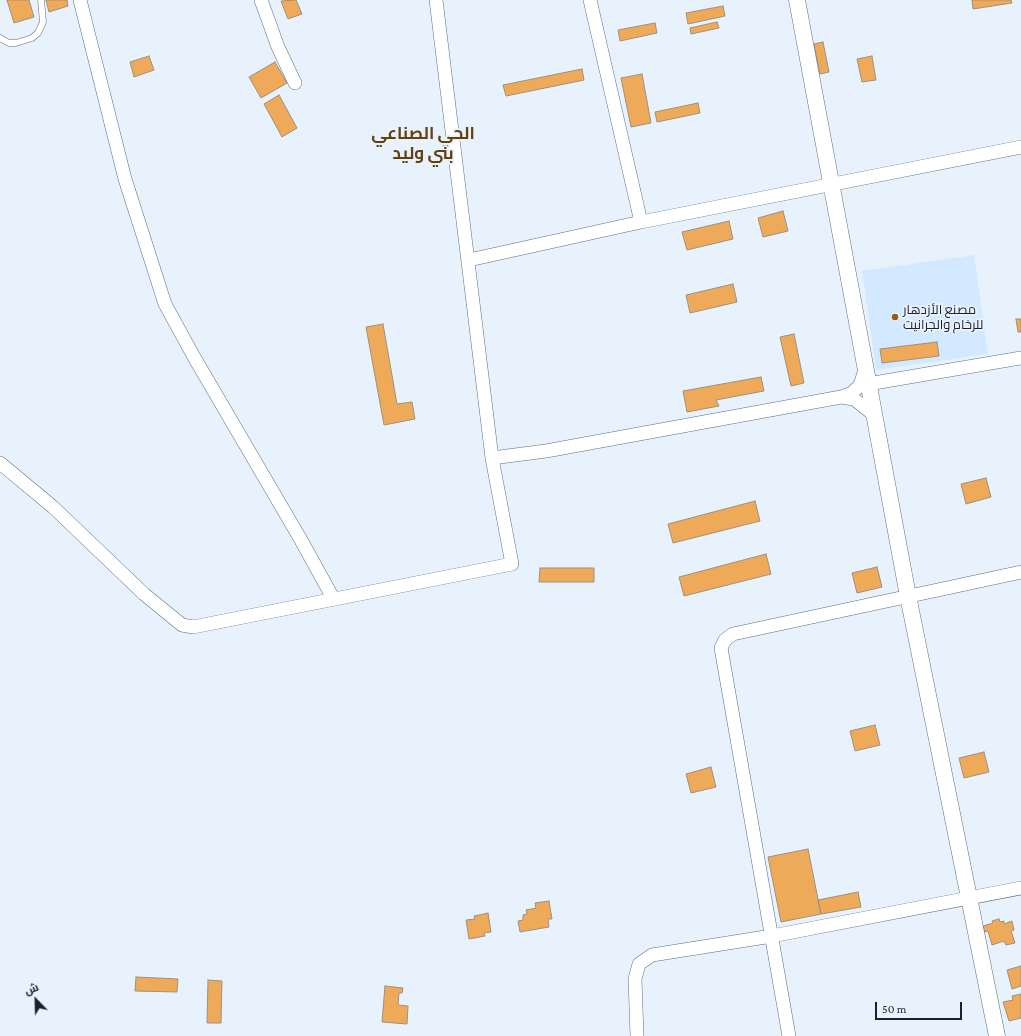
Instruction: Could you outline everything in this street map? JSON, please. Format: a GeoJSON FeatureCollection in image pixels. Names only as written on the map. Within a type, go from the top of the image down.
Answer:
{"type":"FeatureCollection","features":[{"type":"Feature","properties":{"kind":"street"},"geometry":{"type":"LineString","coordinates":[[80,0],[125,179],[165,304],[333,598]]}},
{"type":"Feature","properties":{"kind":"street"},"geometry":{"type":"LineString","coordinates":[[261,0],[278,47],[295,83]]}},
{"type":"Feature","properties":{"kind":"street"},"geometry":{"type":"LineString","coordinates":[[0,463],[53,507],[144,594],[182,625],[193,627],[333,598],[512,564],[492,458],[469,260],[436,0]]}},
{"type":"Feature","properties":{"kind":"street"},"geometry":{"type":"LineString","coordinates":[[590,0],[641,222]]}},
{"type":"Feature","properties":{"kind":"street"},"geometry":{"type":"LineString","coordinates":[[797,0],[908,596],[997,1036]]}},
{"type":"Feature","properties":{"kind":"street"},"geometry":{"type":"LineString","coordinates":[[469,260],[641,222],[1021,147]]}},
{"type":"Feature","properties":{"kind":"street"},"geometry":{"type":"LineString","coordinates":[[868,384],[1021,358]]}},
{"type":"Feature","properties":{"kind":"street"},"geometry":{"type":"LineString","coordinates":[[492,458],[546,451],[841,397],[852,393],[860,385],[866,366]]}},
{"type":"Feature","properties":{"kind":"street"},"geometry":{"type":"LineString","coordinates":[[841,397],[854,399],[873,414]]}},
{"type":"Feature","properties":{"kind":"street"},"geometry":{"type":"LineString","coordinates":[[790,1036],[721,648],[725,640],[733,634],[1021,572]]}},
{"type":"Feature","properties":{"kind":"street"},"geometry":{"type":"LineString","coordinates":[[637,1036],[635,978],[639,964],[652,955],[772,936],[1021,888]]}},
{"type":"Feature","properties":{"kind":"lane"},"geometry":{"type":"LineString","coordinates":[[0,38],[9,44],[32,38],[38,33],[43,22],[41,0]]}},
{"type":"Feature","properties":{"kind":"shaded area"},"geometry":{"type":"Polygon","coordinates":[[[974,255],[988,354],[876,370],[862,271],[974,255]]]}},
{"type":"Feature","properties":{"kind":"building"},"geometry":{"type":"Polygon","coordinates":[[[7,0],[29,0],[34,17],[14,23],[7,0]]]}},
{"type":"Feature","properties":{"kind":"building"},"geometry":{"type":"Polygon","coordinates":[[[46,0],[67,0],[68,6],[49,12],[46,0]]]}},
{"type":"Feature","properties":{"kind":"building"},"geometry":{"type":"Polygon","coordinates":[[[296,0],[302,14],[288,19],[281,1],[296,0]]]}},
{"type":"Feature","properties":{"kind":"building"},"geometry":{"type":"Polygon","coordinates":[[[972,0],[1011,0],[1012,3],[973,9],[972,0]]]}},
{"type":"Feature","properties":{"kind":"building"},"geometry":{"type":"Polygon","coordinates":[[[723,6],[725,16],[688,24],[686,13],[723,6]]]}},
{"type":"Feature","properties":{"kind":"building"},"geometry":{"type":"Polygon","coordinates":[[[717,22],[719,28],[691,34],[690,28],[717,22]]]}},
{"type":"Feature","properties":{"kind":"building"},"geometry":{"type":"Polygon","coordinates":[[[655,23],[657,33],[620,41],[618,30],[655,23]]]}},
{"type":"Feature","properties":{"kind":"building"},"geometry":{"type":"Polygon","coordinates":[[[823,42],[829,72],[820,74],[814,44],[823,42]]]}},
{"type":"Feature","properties":{"kind":"building"},"geometry":{"type":"Polygon","coordinates":[[[149,56],[154,70],[134,77],[130,62],[149,56]]]}},
{"type":"Feature","properties":{"kind":"building"},"geometry":{"type":"Polygon","coordinates":[[[872,56],[876,80],[862,82],[857,59],[872,56]]]}},
{"type":"Feature","properties":{"kind":"building"},"geometry":{"type":"Polygon","coordinates":[[[275,62],[287,83],[261,98],[249,77],[275,62]]]}},
{"type":"Feature","properties":{"kind":"building"},"geometry":{"type":"Polygon","coordinates":[[[582,69],[584,80],[506,96],[503,85],[582,69]]]}},
{"type":"Feature","properties":{"kind":"building"},"geometry":{"type":"Polygon","coordinates":[[[642,74],[651,123],[631,127],[621,78],[642,74]]]}},
{"type":"Feature","properties":{"kind":"building"},"geometry":{"type":"Polygon","coordinates":[[[279,95],[297,128],[282,137],[264,104],[279,95]]]}},
{"type":"Feature","properties":{"kind":"building"},"geometry":{"type":"Polygon","coordinates":[[[698,103],[700,113],[657,122],[655,112],[698,103]]]}},
{"type":"Feature","properties":{"kind":"building"},"geometry":{"type":"Polygon","coordinates":[[[783,211],[788,231],[763,237],[758,218],[783,211]]]}},
{"type":"Feature","properties":{"kind":"building"},"geometry":{"type":"Polygon","coordinates":[[[729,221],[733,239],[687,250],[682,232],[729,221]]]}},
{"type":"Feature","properties":{"kind":"building"},"geometry":{"type":"Polygon","coordinates":[[[733,284],[737,302],[690,313],[686,295],[733,284]]]}},
{"type":"Feature","properties":{"kind":"building"},"geometry":{"type":"Polygon","coordinates":[[[1016,319],[1021,319],[1021,332],[1018,332],[1016,319]]]}},
{"type":"Feature","properties":{"kind":"building"},"geometry":{"type":"Polygon","coordinates":[[[383,324],[397,404],[412,402],[415,419],[384,425],[366,327],[383,324]]]}},
{"type":"Feature","properties":{"kind":"building"},"geometry":{"type":"Polygon","coordinates":[[[794,334],[804,383],[791,386],[780,337],[794,334]]]}},
{"type":"Feature","properties":{"kind":"building"},"geometry":{"type":"Polygon","coordinates":[[[937,342],[939,356],[882,363],[880,349],[937,342]]]}},
{"type":"Feature","properties":{"kind":"building"},"geometry":{"type":"Polygon","coordinates":[[[761,377],[764,391],[716,400],[719,406],[687,412],[683,391],[761,377]]]}},
{"type":"Feature","properties":{"kind":"building"},"geometry":{"type":"Polygon","coordinates":[[[986,478],[991,497],[966,504],[961,484],[986,478]]]}},
{"type":"Feature","properties":{"kind":"building"},"geometry":{"type":"Polygon","coordinates":[[[755,501],[760,521],[673,543],[668,524],[755,501]]]}},
{"type":"Feature","properties":{"kind":"building"},"geometry":{"type":"Polygon","coordinates":[[[766,554],[771,574],[684,596],[679,577],[766,554]]]}},
{"type":"Feature","properties":{"kind":"building"},"geometry":{"type":"Polygon","coordinates":[[[877,567],[882,587],[857,593],[852,573],[877,567]]]}},
{"type":"Feature","properties":{"kind":"building"},"geometry":{"type":"Polygon","coordinates":[[[540,568],[594,568],[594,582],[539,582],[540,568]]]}},
{"type":"Feature","properties":{"kind":"building"},"geometry":{"type":"Polygon","coordinates":[[[875,725],[880,745],[855,751],[850,731],[875,725]]]}},
{"type":"Feature","properties":{"kind":"building"},"geometry":{"type":"Polygon","coordinates":[[[984,752],[989,772],[964,778],[959,758],[984,752]]]}},
{"type":"Feature","properties":{"kind":"building"},"geometry":{"type":"Polygon","coordinates":[[[711,767],[716,787],[691,793],[686,774],[711,767]]]}},
{"type":"Feature","properties":{"kind":"building"},"geometry":{"type":"Polygon","coordinates":[[[808,849],[821,914],[781,922],[768,857],[808,849]]]}},
{"type":"Feature","properties":{"kind":"building"},"geometry":{"type":"Polygon","coordinates":[[[858,892],[861,907],[821,914],[818,900],[858,892]]]}},
{"type":"Feature","properties":{"kind":"building"},"geometry":{"type":"Polygon","coordinates":[[[549,901],[552,919],[548,919],[549,927],[520,932],[518,921],[523,920],[523,915],[527,914],[526,910],[536,908],[535,903],[549,901]]]}},
{"type":"Feature","properties":{"kind":"building"},"geometry":{"type":"Polygon","coordinates":[[[488,913],[491,932],[484,933],[485,936],[469,939],[466,920],[475,919],[474,916],[488,913]]]}},
{"type":"Feature","properties":{"kind":"building"},"geometry":{"type":"Polygon","coordinates":[[[999,919],[1000,922],[1004,921],[1004,924],[1012,921],[1014,930],[1011,931],[1015,943],[1006,945],[1004,941],[992,945],[988,931],[985,932],[983,926],[993,923],[992,921],[999,919]]]}},
{"type":"Feature","properties":{"kind":"building"},"geometry":{"type":"Polygon","coordinates":[[[1021,966],[1021,986],[1012,989],[1007,970],[1021,966]]]}},
{"type":"Feature","properties":{"kind":"building"},"geometry":{"type":"Polygon","coordinates":[[[136,977],[178,979],[177,992],[135,991],[136,977]]]}},
{"type":"Feature","properties":{"kind":"building"},"geometry":{"type":"Polygon","coordinates":[[[208,980],[222,981],[221,1023],[207,1023],[208,980]]]}},
{"type":"Feature","properties":{"kind":"building"},"geometry":{"type":"Polygon","coordinates":[[[385,986],[403,988],[402,993],[399,993],[398,1005],[408,1006],[407,1024],[382,1022],[385,986]]]}},
{"type":"Feature","properties":{"kind":"building"},"geometry":{"type":"Polygon","coordinates":[[[1021,994],[1021,1018],[1009,1021],[1003,1002],[1013,1000],[1012,996],[1021,994]]]}},
{"type":"Feature","properties":{"kind":"place","name":"مصنع الأزدهار للرخام والجرانيت"},"geometry":{"type":"Point","coordinates":[895,317]}},
{"type":"Feature","properties":{"kind":"district","name":"الحي الصناعي بني وليد"},"geometry":{"type":"Point","coordinates":[423,144]}}]}
